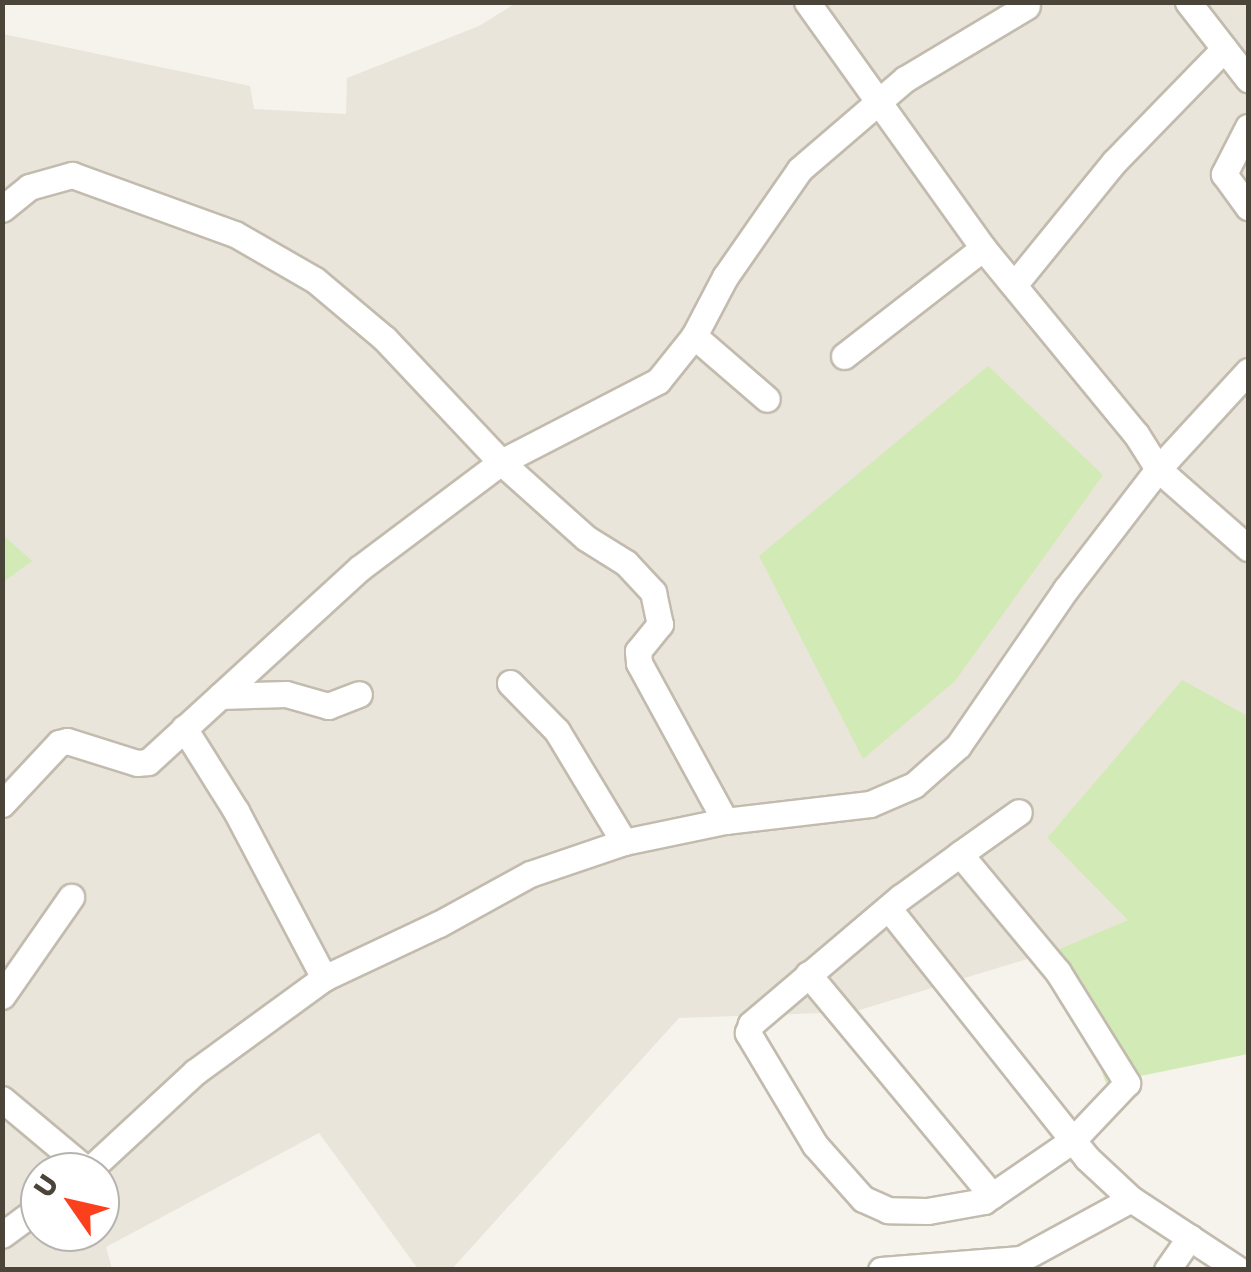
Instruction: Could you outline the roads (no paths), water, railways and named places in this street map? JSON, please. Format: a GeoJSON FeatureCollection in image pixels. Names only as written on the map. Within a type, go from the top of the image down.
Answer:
{"type":"FeatureCollection","features":[{"type":"Feature","properties":{"kind":"street"},"geometry":{"type":"LineString","coordinates":[[807,2],[984,248],[1136,434],[1158,469],[1248,548]]}},
{"type":"Feature","properties":{"kind":"street"},"geometry":{"type":"LineString","coordinates":[[1188,2],[1248,80]]}},
{"type":"Feature","properties":{"kind":"street"},"geometry":{"type":"LineString","coordinates":[[2,804],[58,743],[67,741],[139,764],[151,759],[360,568],[501,462],[658,382],[694,336],[725,277],[800,168],[905,79],[1026,6]]}},
{"type":"Feature","properties":{"kind":"street"},"geometry":{"type":"LineString","coordinates":[[1014,285],[1114,162],[1224,49]]}},
{"type":"Feature","properties":{"kind":"street"},"geometry":{"type":"LineString","coordinates":[[1248,127],[1224,174],[1248,206]]}},
{"type":"Feature","properties":{"kind":"street"},"geometry":{"type":"LineString","coordinates":[[2,209],[29,187],[72,176],[235,234],[315,280],[371,327],[501,462],[586,538],[626,563],[654,592],[660,624],[638,652],[639,663],[725,821]]}},
{"type":"Feature","properties":{"kind":"street"},"geometry":{"type":"LineString","coordinates":[[844,356],[984,248]]}},
{"type":"Feature","properties":{"kind":"street"},"geometry":{"type":"LineString","coordinates":[[694,336],[767,399]]}},
{"type":"Feature","properties":{"kind":"street"},"geometry":{"type":"LineString","coordinates":[[109,1152],[195,1072],[324,978],[530,874],[624,842],[725,821],[870,804],[914,785],[958,746],[1066,588],[1158,469],[1248,371]]}},
{"type":"Feature","properties":{"kind":"street"},"geometry":{"type":"LineString","coordinates":[[510,683],[557,731],[624,842]]}},
{"type":"Feature","properties":{"kind":"street"},"geometry":{"type":"LineString","coordinates":[[220,696],[286,694],[328,706],[359,694]]}},
{"type":"Feature","properties":{"kind":"street"},"geometry":{"type":"LineString","coordinates":[[184,728],[236,811],[324,978]]}},
{"type":"Feature","properties":{"kind":"street"},"geometry":{"type":"LineString","coordinates":[[960,854],[1058,972],[1128,1084],[1080,1149],[992,1196],[962,1207],[888,1210],[863,1199],[816,1145],[748,1033],[754,1020],[808,974],[960,854],[1018,812]]}},
{"type":"Feature","properties":{"kind":"street"},"geometry":{"type":"LineString","coordinates":[[2,996],[71,897]]}},
{"type":"Feature","properties":{"kind":"street"},"geometry":{"type":"LineString","coordinates":[[889,909],[1080,1149],[1110,1181],[1239,1270]]}},
{"type":"Feature","properties":{"kind":"street"},"geometry":{"type":"LineString","coordinates":[[808,974],[992,1196]]}},
{"type":"Feature","properties":{"kind":"street"},"geometry":{"type":"LineString","coordinates":[[2,1099],[64,1152]]}},
{"type":"Feature","properties":{"kind":"street"},"geometry":{"type":"LineString","coordinates":[[881,1270],[1017,1264],[1131,1199]]}},
{"type":"Feature","properties":{"kind":"street"},"geometry":{"type":"LineString","coordinates":[[1166,1270],[1190,1236]]}}]}
